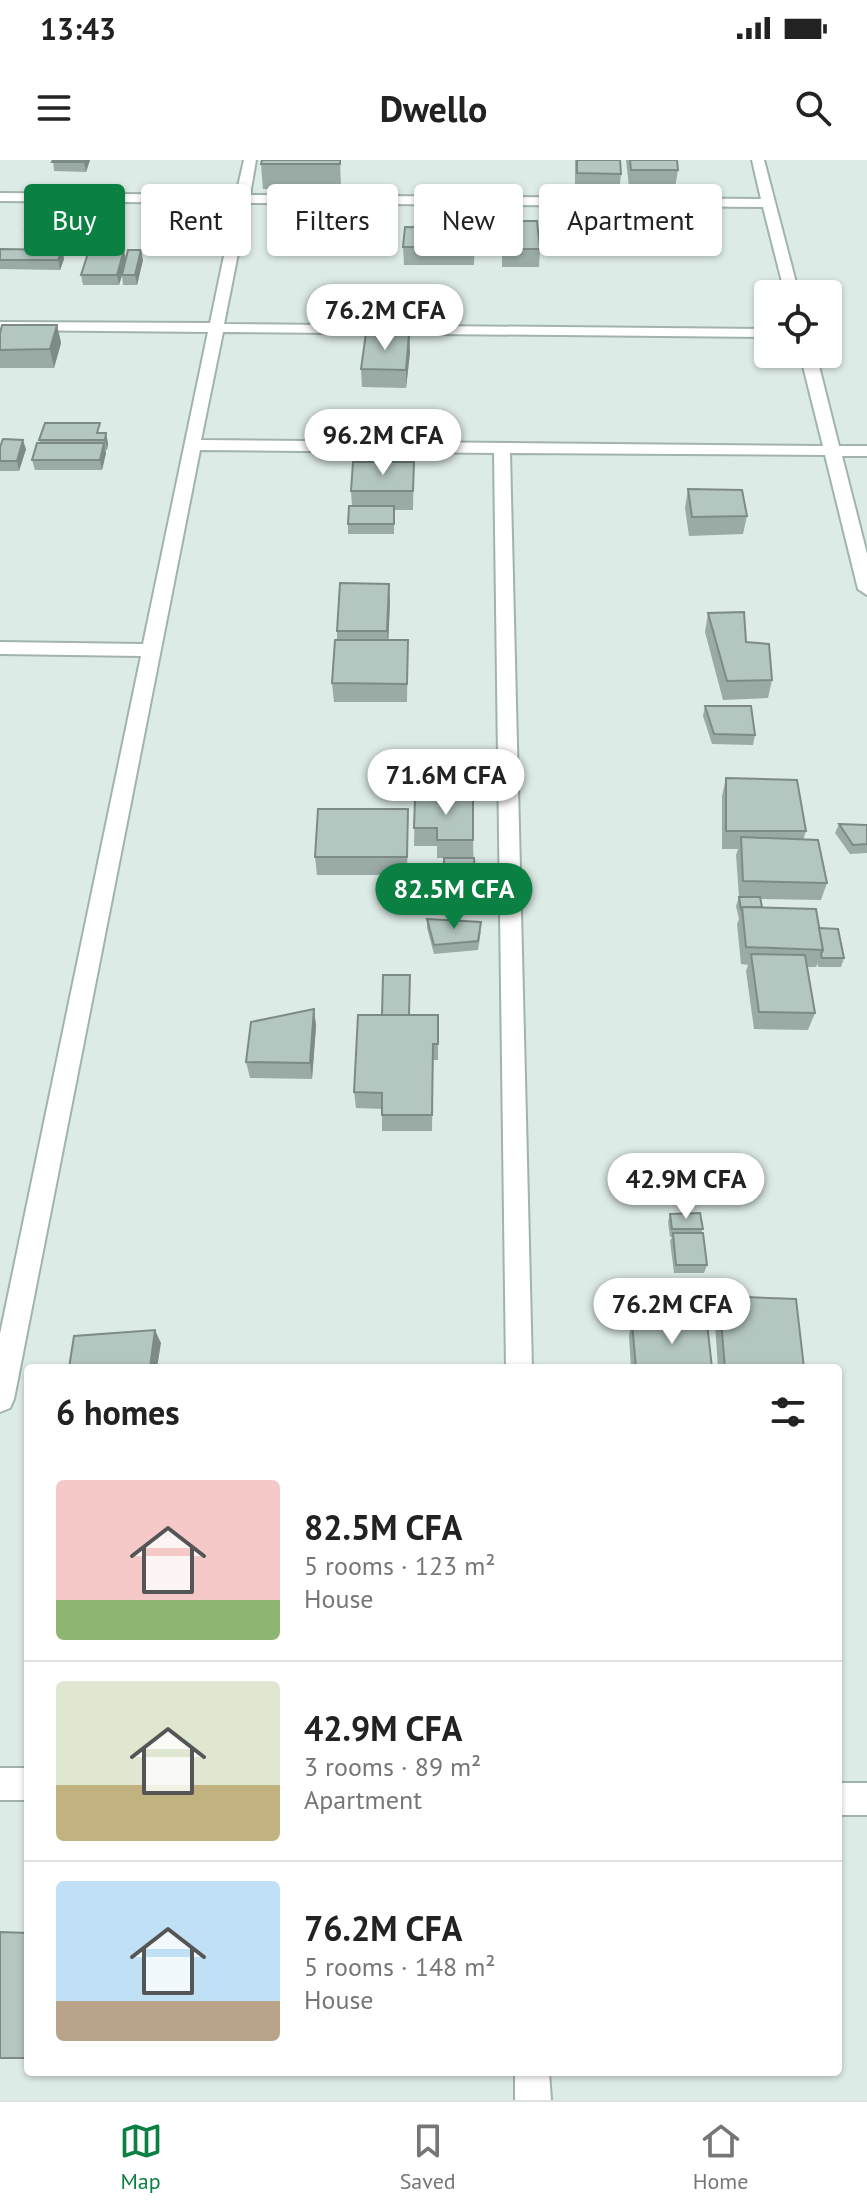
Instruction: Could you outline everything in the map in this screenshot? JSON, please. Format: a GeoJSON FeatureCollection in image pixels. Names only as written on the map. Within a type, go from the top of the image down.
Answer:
{"type":"FeatureCollection","features":[{"type":"Feature","properties":{"kind":"street"},"geometry":{"type":"LineString","coordinates":[[245,184],[250,160]]}},
{"type":"Feature","properties":{"kind":"street"},"geometry":{"type":"LineString","coordinates":[[758,160],[788,280]]}},
{"type":"Feature","properties":{"kind":"street"},"geometry":{"type":"LineString","coordinates":[[0,197],[141,198]]}},
{"type":"Feature","properties":{"kind":"street"},"geometry":{"type":"LineString","coordinates":[[251,199],[769,203]]}},
{"type":"Feature","properties":{"kind":"street"},"geometry":{"type":"LineString","coordinates":[[0,1399],[231,256]]}},
{"type":"Feature","properties":{"kind":"street"},"geometry":{"type":"LineString","coordinates":[[0,326],[754,333]]}},
{"type":"Feature","properties":{"kind":"street"},"geometry":{"type":"LineString","coordinates":[[811,368],[867,589]]}},
{"type":"Feature","properties":{"kind":"street"},"geometry":{"type":"LineString","coordinates":[[193,445],[867,451]]}},
{"type":"Feature","properties":{"kind":"street"},"geometry":{"type":"LineString","coordinates":[[502,448],[519,1364]]}},
{"type":"Feature","properties":{"kind":"street"},"geometry":{"type":"LineString","coordinates":[[0,648],[151,650]]}},
{"type":"Feature","properties":{"kind":"street"},"geometry":{"type":"LineString","coordinates":[[0,1784],[24,1784]]}},
{"type":"Feature","properties":{"kind":"street"},"geometry":{"type":"LineString","coordinates":[[842,1799],[867,1799]]}},
{"type":"Feature","properties":{"kind":"street"},"geometry":{"type":"LineString","coordinates":[[532,2076],[533,2100]]}},
{"type":"Feature","properties":{"kind":"building"},"geometry":{"type":"Polygon","coordinates":[[[53,160],[85,160],[52,162],[53,160]]]}},
{"type":"Feature","properties":{"kind":"building"},"geometry":{"type":"Polygon","coordinates":[[[262,160],[340,160],[340,164],[261,164],[262,160]]]}},
{"type":"Feature","properties":{"kind":"building"},"geometry":{"type":"Polygon","coordinates":[[[577,160],[620,160],[621,174],[577,173],[577,160]]]}},
{"type":"Feature","properties":{"kind":"building"},"geometry":{"type":"Polygon","coordinates":[[[630,160],[677,160],[678,170],[631,170],[630,160]]]}},
{"type":"Feature","properties":{"kind":"building"},"geometry":{"type":"Polygon","coordinates":[[[523,221],[537,221],[539,249],[523,249],[523,221]]]}},
{"type":"Feature","properties":{"kind":"building"},"geometry":{"type":"Polygon","coordinates":[[[405,227],[414,227],[414,247],[403,247],[405,227]]]}},
{"type":"Feature","properties":{"kind":"building"},"geometry":{"type":"Polygon","coordinates":[[[0,249],[24,249],[24,256],[60,256],[58,260],[0,260],[0,249]]]}},
{"type":"Feature","properties":{"kind":"building"},"geometry":{"type":"Polygon","coordinates":[[[128,250],[141,250],[135,275],[122,275],[128,250]]]}},
{"type":"Feature","properties":{"kind":"building"},"geometry":{"type":"Polygon","coordinates":[[[87,256],[122,256],[117,275],[81,275],[87,256]]]}},
{"type":"Feature","properties":{"kind":"building"},"geometry":{"type":"Polygon","coordinates":[[[2,325],[57,325],[50,349],[0,350],[2,325]]]}},
{"type":"Feature","properties":{"kind":"building"},"geometry":{"type":"Polygon","coordinates":[[[366,333],[409,334],[406,370],[361,369],[366,333]]]}},
{"type":"Feature","properties":{"kind":"building"},"geometry":{"type":"Polygon","coordinates":[[[45,423],[100,423],[97,433],[106,433],[105,440],[39,440],[45,423]]]}},
{"type":"Feature","properties":{"kind":"building"},"geometry":{"type":"Polygon","coordinates":[[[3,439],[23,440],[17,461],[0,461],[3,439]]]}},
{"type":"Feature","properties":{"kind":"building"},"geometry":{"type":"Polygon","coordinates":[[[37,443],[104,443],[100,460],[32,460],[37,443]]]}},
{"type":"Feature","properties":{"kind":"building"},"geometry":{"type":"Polygon","coordinates":[[[353,462],[414,462],[413,491],[351,491],[353,462]]]}},
{"type":"Feature","properties":{"kind":"building"},"geometry":{"type":"Polygon","coordinates":[[[688,489],[742,490],[747,516],[692,517],[688,489]]]}},
{"type":"Feature","properties":{"kind":"building"},"geometry":{"type":"Polygon","coordinates":[[[349,506],[394,506],[394,524],[348,524],[349,506]]]}},
{"type":"Feature","properties":{"kind":"building"},"geometry":{"type":"Polygon","coordinates":[[[340,583],[389,584],[387,631],[337,631],[340,583]]]}},
{"type":"Feature","properties":{"kind":"building"},"geometry":{"type":"Polygon","coordinates":[[[744,612],[746,642],[769,644],[772,680],[727,681],[708,613],[744,612]]]}},
{"type":"Feature","properties":{"kind":"building"},"geometry":{"type":"Polygon","coordinates":[[[335,640],[408,640],[407,684],[332,683],[335,640]]]}},
{"type":"Feature","properties":{"kind":"building"},"geometry":{"type":"Polygon","coordinates":[[[705,706],[751,706],[755,735],[714,734],[705,706]]]}},
{"type":"Feature","properties":{"kind":"building"},"geometry":{"type":"Polygon","coordinates":[[[726,778],[797,780],[806,831],[726,831],[726,778]]]}},
{"type":"Feature","properties":{"kind":"building"},"geometry":{"type":"Polygon","coordinates":[[[415,798],[473,798],[473,840],[437,840],[437,828],[414,828],[415,798]]]}},
{"type":"Feature","properties":{"kind":"building"},"geometry":{"type":"Polygon","coordinates":[[[318,809],[408,809],[407,857],[315,857],[318,809]]]}},
{"type":"Feature","properties":{"kind":"building"},"geometry":{"type":"Polygon","coordinates":[[[839,824],[867,825],[867,844],[853,845],[839,824]]]}},
{"type":"Feature","properties":{"kind":"building"},"geometry":{"type":"Polygon","coordinates":[[[741,837],[818,840],[827,883],[743,881],[741,837]]]}},
{"type":"Feature","properties":{"kind":"building"},"geometry":{"type":"Polygon","coordinates":[[[444,858],[474,858],[475,873],[444,873],[444,858]]]}},
{"type":"Feature","properties":{"kind":"building"},"geometry":{"type":"Polygon","coordinates":[[[739,897],[760,897],[762,907],[742,907],[741,910],[739,897]]]}},
{"type":"Feature","properties":{"kind":"building"},"geometry":{"type":"Polygon","coordinates":[[[742,907],[816,909],[823,950],[746,947],[742,907]]]}},
{"type":"Feature","properties":{"kind":"building"},"geometry":{"type":"Polygon","coordinates":[[[427,919],[481,922],[478,941],[434,945],[427,919]]]}},
{"type":"Feature","properties":{"kind":"building"},"geometry":{"type":"Polygon","coordinates":[[[819,928],[838,929],[844,958],[822,958],[819,928]]]}},
{"type":"Feature","properties":{"kind":"building"},"geometry":{"type":"Polygon","coordinates":[[[751,954],[805,955],[815,1013],[759,1012],[751,954]]]}},
{"type":"Feature","properties":{"kind":"building"},"geometry":{"type":"Polygon","coordinates":[[[383,975],[410,975],[409,1015],[382,1015],[383,975]]]}},
{"type":"Feature","properties":{"kind":"building"},"geometry":{"type":"Polygon","coordinates":[[[314,1009],[310,1063],[246,1062],[251,1022],[314,1009]]]}},
{"type":"Feature","properties":{"kind":"building"},"geometry":{"type":"Polygon","coordinates":[[[358,1015],[438,1015],[438,1044],[433,1044],[432,1115],[382,1115],[382,1093],[354,1092],[358,1015]]]}},
{"type":"Feature","properties":{"kind":"building"},"geometry":{"type":"Polygon","coordinates":[[[700,1213],[703,1229],[672,1229],[670,1214],[700,1213]]]}},
{"type":"Feature","properties":{"kind":"building"},"geometry":{"type":"Polygon","coordinates":[[[673,1233],[703,1233],[707,1265],[676,1265],[673,1233]]]}},
{"type":"Feature","properties":{"kind":"building"},"geometry":{"type":"Polygon","coordinates":[[[628,1291],[671,1294],[671,1323],[628,1323],[628,1291]]]}},
{"type":"Feature","properties":{"kind":"building"},"geometry":{"type":"Polygon","coordinates":[[[719,1296],[796,1299],[804,1364],[725,1364],[719,1296]]]}},
{"type":"Feature","properties":{"kind":"building"},"geometry":{"type":"Polygon","coordinates":[[[632,1323],[707,1323],[712,1364],[636,1364],[632,1323]]]}},
{"type":"Feature","properties":{"kind":"building"},"geometry":{"type":"Polygon","coordinates":[[[155,1330],[151,1364],[70,1364],[74,1336],[155,1330]]]}},
{"type":"Feature","properties":{"kind":"building"},"geometry":{"type":"Polygon","coordinates":[[[0,1932],[24,1933],[24,2058],[0,2058],[0,1932]]]}}]}
